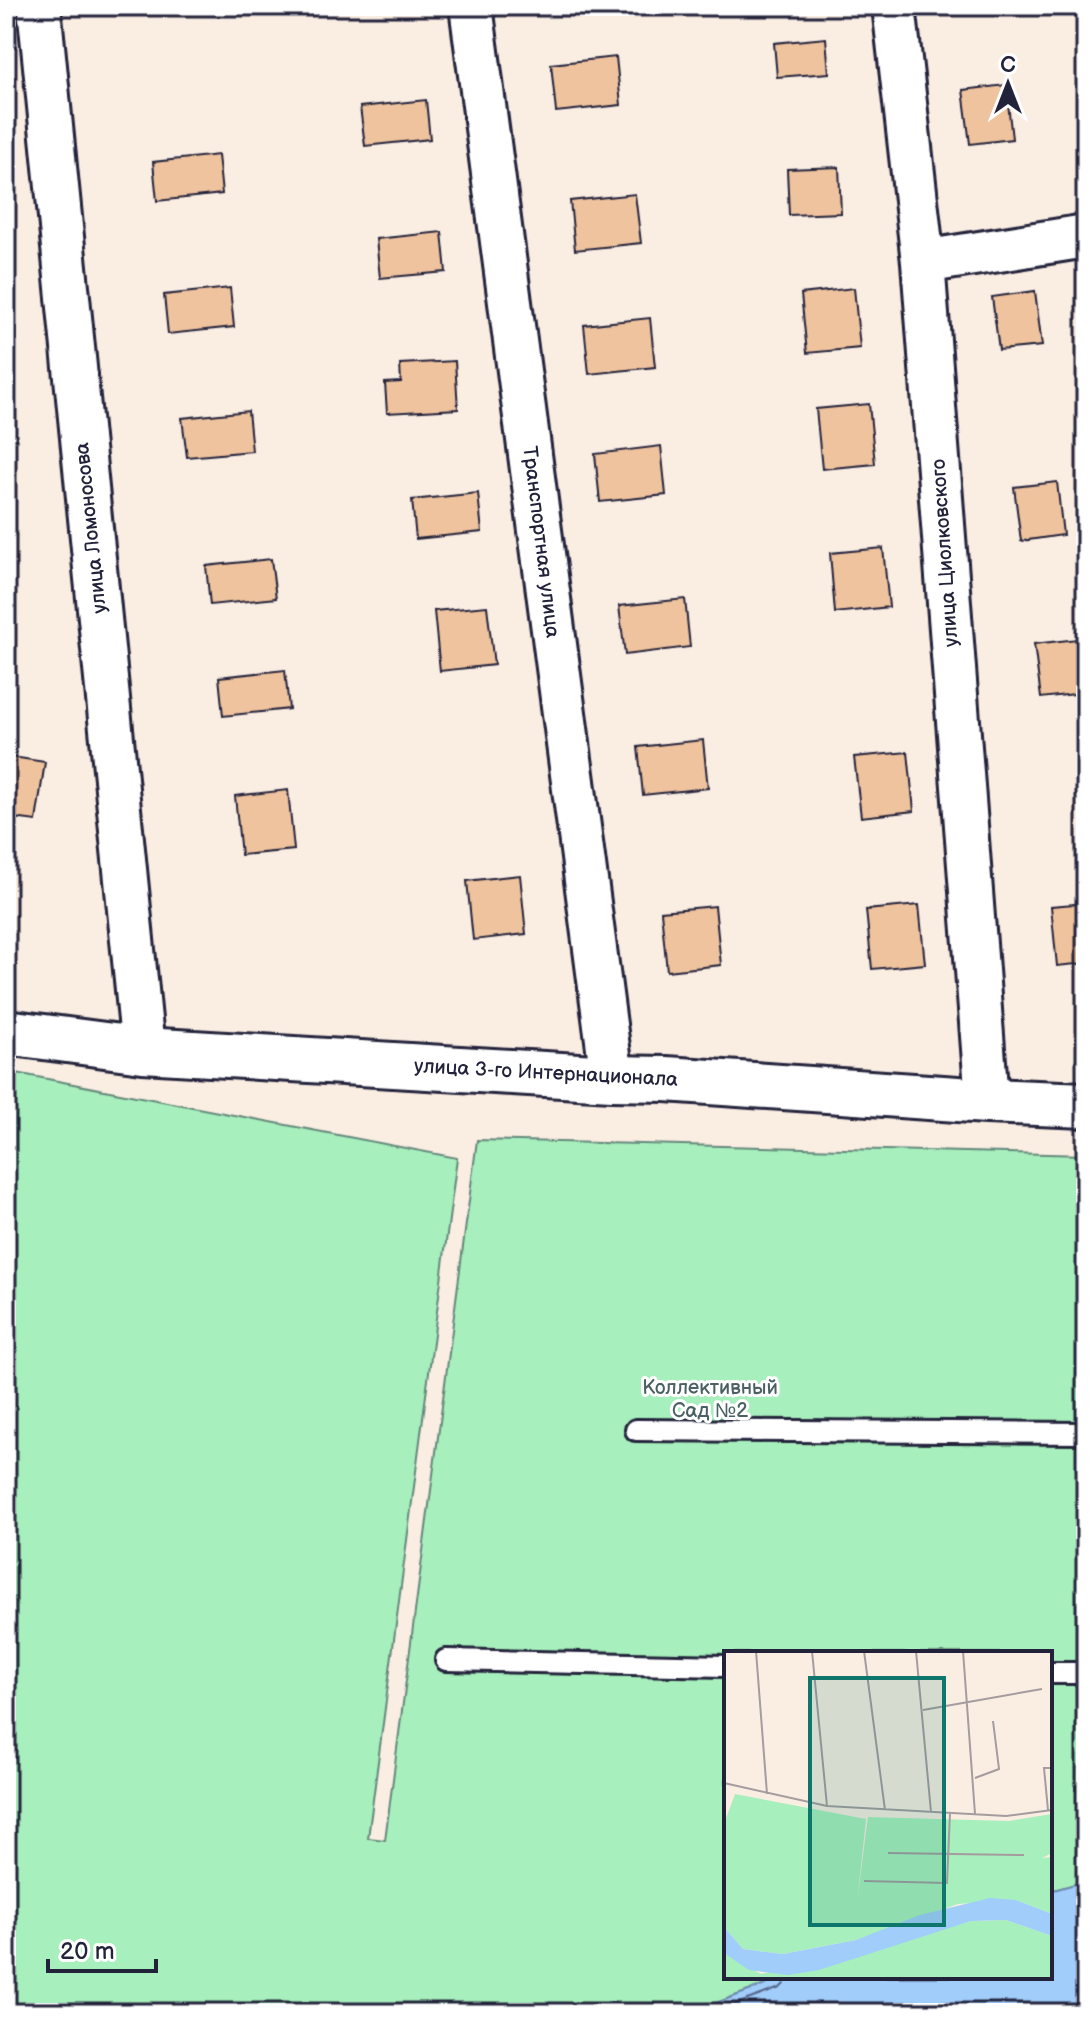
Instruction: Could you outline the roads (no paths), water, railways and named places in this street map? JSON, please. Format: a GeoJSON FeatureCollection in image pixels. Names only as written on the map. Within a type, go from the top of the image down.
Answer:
{"type":"FeatureCollection","features":[{"type":"Feature","properties":{"kind":"main road","name":"улица 3-го Интернационала"},"geometry":{"type":"LineString","coordinates":[[6,1032],[143,1050],[1086,1105]]}},
{"type":"Feature","properties":{"kind":"street","name":"улица Ломоносова"},"geometry":{"type":"LineString","coordinates":[[39,6],[143,1050]]}},
{"type":"Feature","properties":{"kind":"street","name":"Транспортная улица"},"geometry":{"type":"LineString","coordinates":[[471,6],[612,1078]]}},
{"type":"Feature","properties":{"kind":"street","name":"улица Циолковского"},"geometry":{"type":"LineString","coordinates":[[894,6],[923,262],[987,1101]]}},
{"type":"Feature","properties":{"kind":"street"},"geometry":{"type":"LineString","coordinates":[[923,262],[1086,236]]}},
{"type":"Feature","properties":{"kind":"lane"},"geometry":{"type":"LineString","coordinates":[[636,1430],[1086,1433]]}},
{"type":"Feature","properties":{"kind":"lane"},"geometry":{"type":"LineString","coordinates":[[446,1660],[724,1666]]}},
{"type":"Feature","properties":{"kind":"lane"},"geometry":{"type":"LineString","coordinates":[[1052,1673],[1086,1673]]}},
{"type":"Feature","properties":{"kind":"water"},"geometry":{"type":"Polygon","coordinates":[[[1086,1881],[1086,2013],[689,2013],[782,1979],[1052,1979],[1052,1890],[1086,1881]]]}},
{"type":"Feature","properties":{"kind":"park label","name":"Коллективный Сад №2"},"geometry":{"type":"Point","coordinates":[710,1400]}}]}
